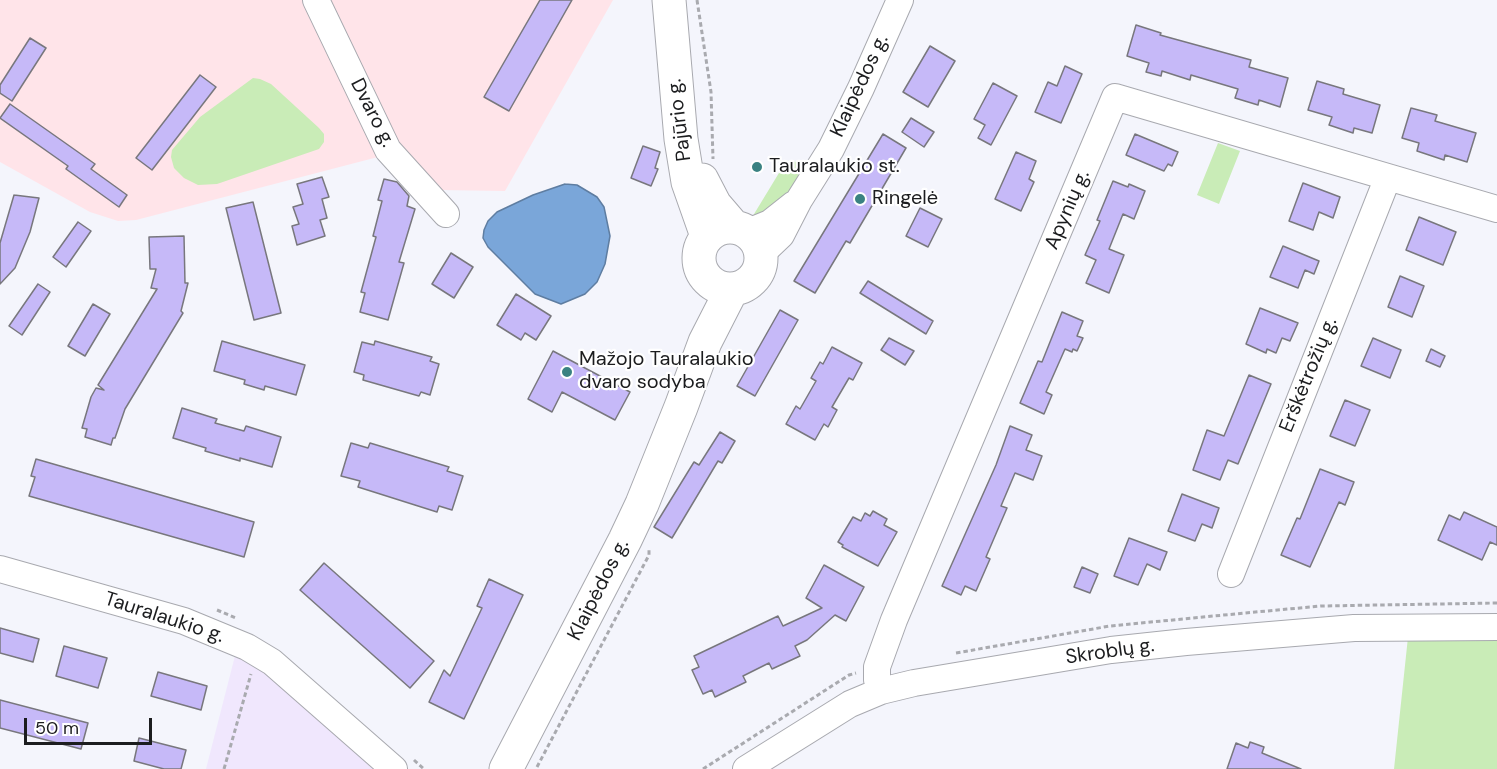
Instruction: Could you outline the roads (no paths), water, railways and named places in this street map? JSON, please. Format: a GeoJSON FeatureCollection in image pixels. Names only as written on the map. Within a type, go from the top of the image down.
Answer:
{"type":"FeatureCollection","features":[{"type":"Feature","properties":{"kind":"main road","name":"Pajūrio g."},"geometry":{"type":"LineString","coordinates":[[669,0],[675,81],[688,182],[737,237]]}},
{"type":"Feature","properties":{"kind":"main road","name":"Pajūrio g."},"geometry":{"type":"LineString","coordinates":[[683,0],[685,63],[696,160],[701,179],[715,205],[737,237]]}},
{"type":"Feature","properties":{"kind":"main road"},"geometry":{"type":"LineString","coordinates":[[737,237],[757,273],[751,280],[720,284],[699,262],[699,253],[737,237]]}},
{"type":"Feature","properties":{"kind":"main road","name":"Klaipėdos g."},"geometry":{"type":"LineString","coordinates":[[506,769],[642,504],[705,342],[708,308],[720,284]]}},
{"type":"Feature","properties":{"kind":"street","name":"Dvaro g."},"geometry":{"type":"LineString","coordinates":[[316,0],[388,150],[446,214]]}},
{"type":"Feature","properties":{"kind":"street","name":"Klaipėdos g."},"geometry":{"type":"LineString","coordinates":[[737,237],[781,235],[799,200],[831,148],[861,88],[900,0]]}},
{"type":"Feature","properties":{"kind":"street","name":"Apynių g."},"geometry":{"type":"LineString","coordinates":[[881,690],[876,667],[894,620],[1115,97],[1497,209]]}},
{"type":"Feature","properties":{"kind":"street","name":"Erškėtrožių g."},"geometry":{"type":"LineString","coordinates":[[1231,574],[1388,177]]}},
{"type":"Feature","properties":{"kind":"street","name":"Tauralaukio g."},"geometry":{"type":"LineString","coordinates":[[0,569],[184,621],[247,647],[272,662],[394,769]]}},
{"type":"Feature","properties":{"kind":"street","name":"Skroblų g."},"geometry":{"type":"LineString","coordinates":[[746,769],[850,704],[881,690],[1111,650],[1186,642],[1354,628],[1497,627]]}},
{"type":"Feature","properties":{"kind":"water"},"geometry":{"type":"Polygon","coordinates":[[[565,184],[577,185],[597,197],[604,207],[610,236],[605,264],[597,282],[585,294],[561,304],[535,294],[488,247],[483,238],[488,221],[497,212],[533,195],[565,184]]]}},
{"type":"Feature","properties":{"kind":"place","name":"Tauralaukio st."},"geometry":{"type":"Point","coordinates":[757,167]}},
{"type":"Feature","properties":{"kind":"place","name":"Ringelė"},"geometry":{"type":"Point","coordinates":[860,199]}},
{"type":"Feature","properties":{"kind":"place","name":"Mažojo Tauralaukio dvaro sodyba"},"geometry":{"type":"Point","coordinates":[567,372]}}]}
